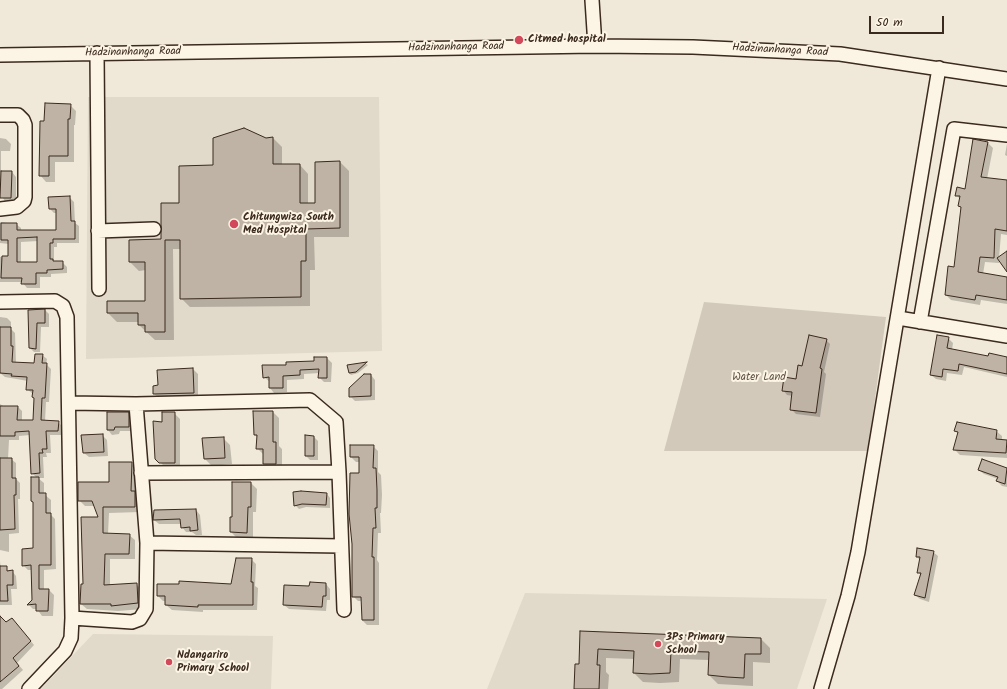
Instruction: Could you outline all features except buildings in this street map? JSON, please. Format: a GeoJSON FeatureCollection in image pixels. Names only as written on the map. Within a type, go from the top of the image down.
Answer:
{"type":"FeatureCollection","features":[{"type":"Feature","properties":{"kind":"street"},"geometry":{"type":"LineString","coordinates":[[592,0],[595,46]]}},
{"type":"Feature","properties":{"kind":"street","name":"Hadzinanhanga Road"},"geometry":{"type":"LineString","coordinates":[[0,54],[595,46],[693,47],[840,54],[1007,79]]}},
{"type":"Feature","properties":{"kind":"street"},"geometry":{"type":"LineString","coordinates":[[97,53],[99,289]]}},
{"type":"Feature","properties":{"kind":"street"},"geometry":{"type":"LineString","coordinates":[[821,689],[848,596],[858,552],[939,68]]}},
{"type":"Feature","properties":{"kind":"street"},"geometry":{"type":"LineString","coordinates":[[0,115],[18,115],[23,120],[25,125],[24,201],[21,205],[13,208],[0,209]]}},
{"type":"Feature","properties":{"kind":"street"},"geometry":{"type":"LineString","coordinates":[[920,322],[954,128],[1007,135]]}},
{"type":"Feature","properties":{"kind":"street"},"geometry":{"type":"LineString","coordinates":[[98,231],[154,229]]}},
{"type":"Feature","properties":{"kind":"street"},"geometry":{"type":"LineString","coordinates":[[0,302],[55,301],[63,306],[67,317],[72,618],[70,638],[67,648],[29,689]]}},
{"type":"Feature","properties":{"kind":"street"},"geometry":{"type":"LineString","coordinates":[[898,318],[1007,336]]}},
{"type":"Feature","properties":{"kind":"street"},"geometry":{"type":"LineString","coordinates":[[69,403],[136,404],[310,400],[336,422],[344,610]]}},
{"type":"Feature","properties":{"kind":"street"},"geometry":{"type":"LineString","coordinates":[[72,618],[132,622],[140,619],[146,609],[147,543],[136,404]]}},
{"type":"Feature","properties":{"kind":"street"},"geometry":{"type":"LineString","coordinates":[[141,473],[339,472]]}},
{"type":"Feature","properties":{"kind":"street"},"geometry":{"type":"LineString","coordinates":[[147,543],[341,546]]}},
{"type":"Feature","properties":{"kind":"shaded area","name":"Chitungwiza South Med Hospital"},"geometry":{"type":"Polygon","coordinates":[[[88,97],[379,97],[382,351],[86,359],[88,97]]]}},
{"type":"Feature","properties":{"kind":"shaded area","name":"3Ps Primary School"},"geometry":{"type":"Polygon","coordinates":[[[525,593],[827,599],[797,689],[487,689],[525,593]]]}},
{"type":"Feature","properties":{"kind":"shaded area","name":"Ndangariro Primary School"},"geometry":{"type":"Polygon","coordinates":[[[93,634],[273,636],[271,689],[41,689],[93,634]]]}},
{"type":"Feature","properties":{"kind":"green space","name":"Water Land"},"geometry":{"type":"Polygon","coordinates":[[[704,302],[886,317],[868,451],[664,451],[704,302]]]}},
{"type":"Feature","properties":{"kind":"place","name":"Citmed hospital"},"geometry":{"type":"Point","coordinates":[519,40]}},
{"type":"Feature","properties":{"kind":"place","name":"Chitungwiza South Med Hospital"},"geometry":{"type":"Point","coordinates":[234,224]}},
{"type":"Feature","properties":{"kind":"place","name":"3Ps Primary School"},"geometry":{"type":"Point","coordinates":[658,644]}},
{"type":"Feature","properties":{"kind":"place","name":"Ndangariro Primary School"},"geometry":{"type":"Point","coordinates":[169,662]}}]}
